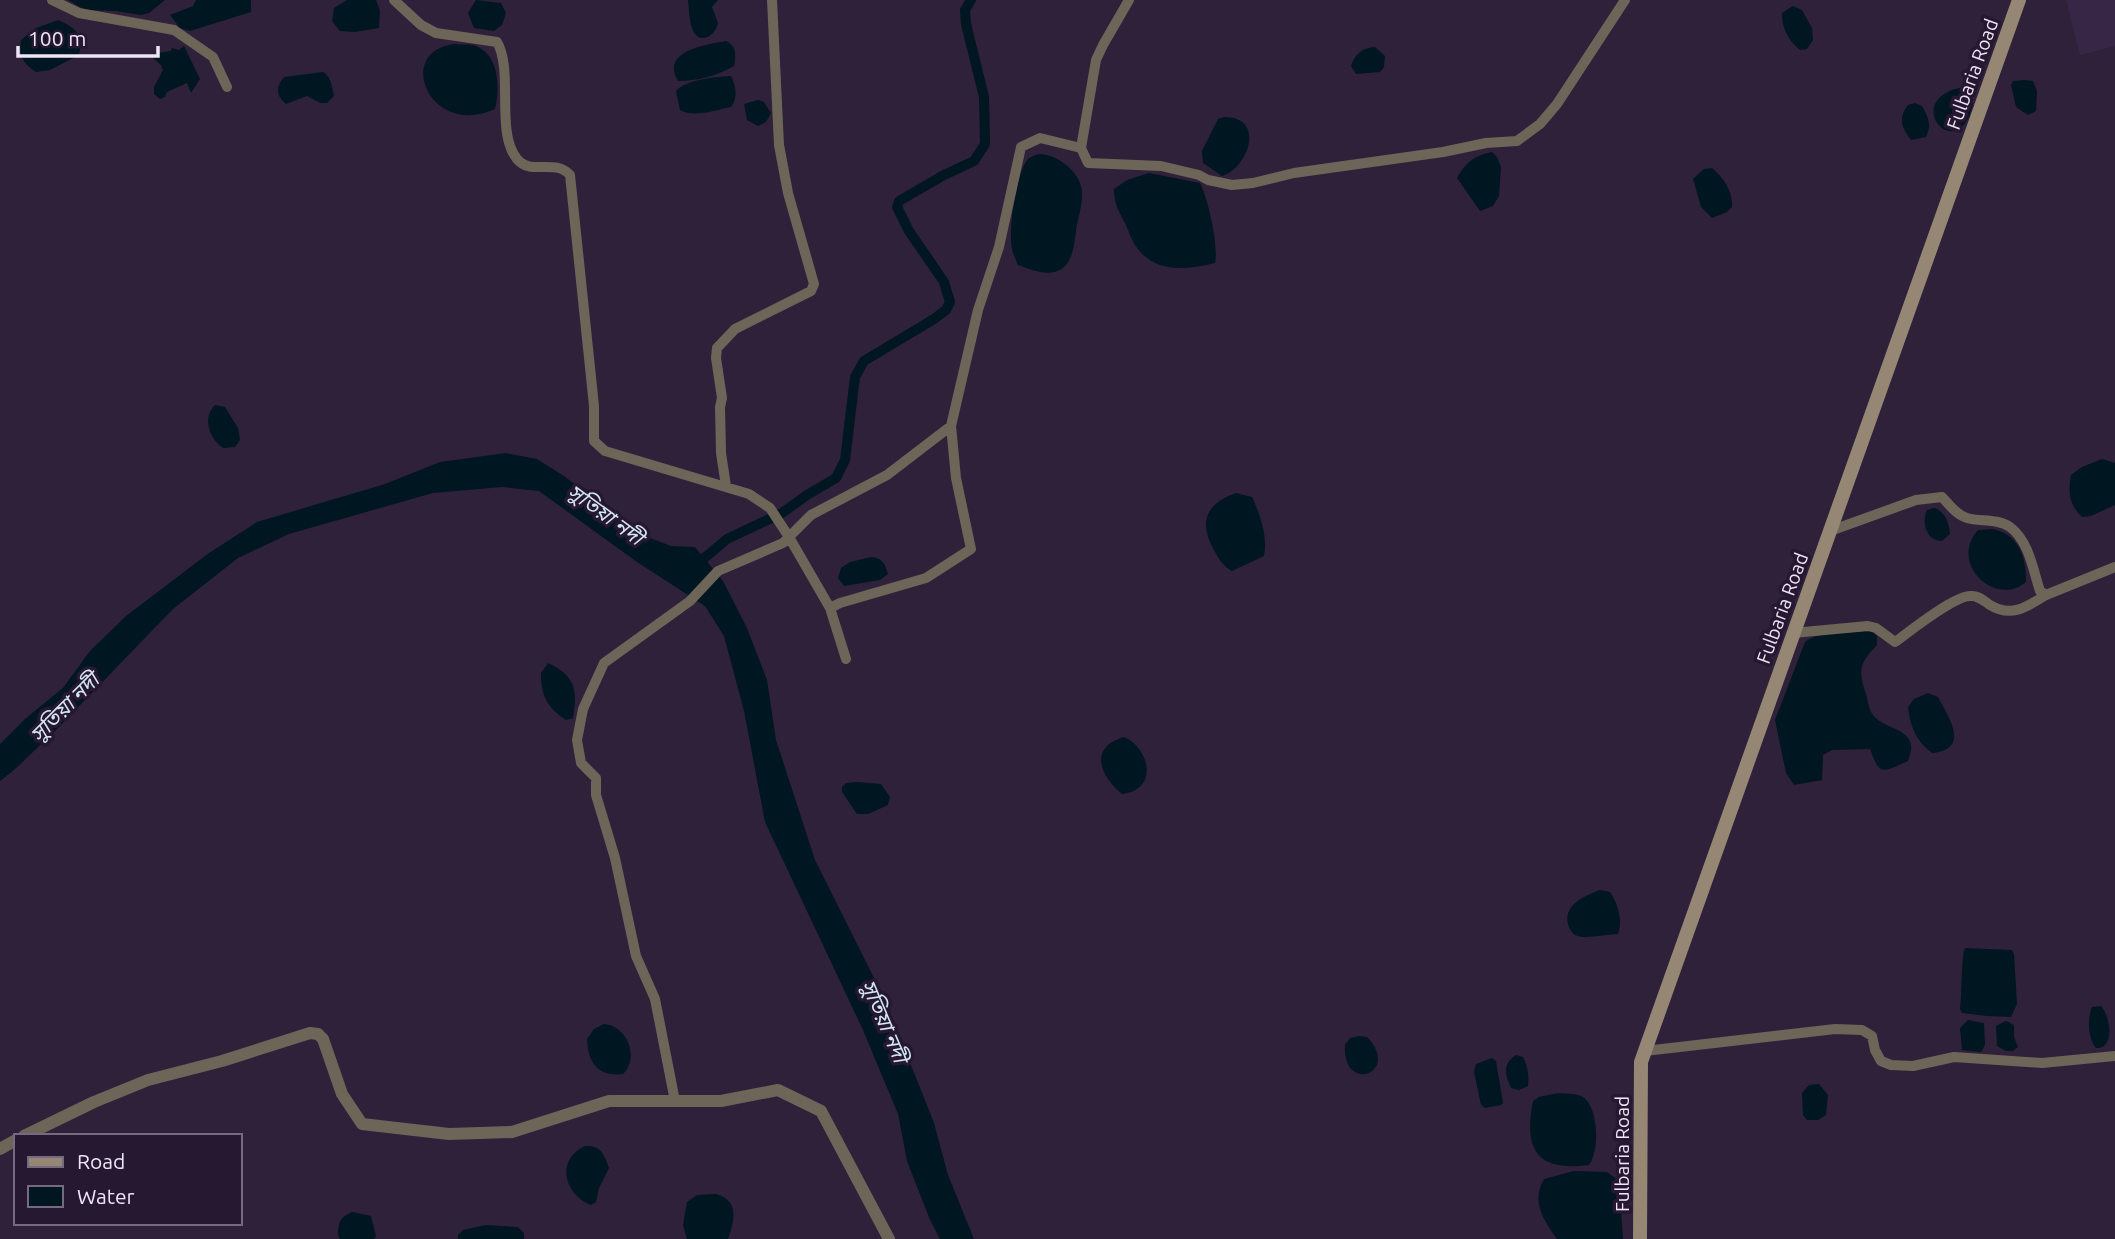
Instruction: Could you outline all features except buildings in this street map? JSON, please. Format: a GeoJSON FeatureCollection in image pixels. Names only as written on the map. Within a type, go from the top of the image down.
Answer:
{"type":"FeatureCollection","features":[{"type":"Feature","properties":{"kind":"main road","name":"Fulbaria Road"},"geometry":{"type":"LineString","coordinates":[[1640,1239],[1641,1062],[2019,0]]}},
{"type":"Feature","properties":{"kind":"street"},"geometry":{"type":"LineString","coordinates":[[52,0],[79,13],[174,30],[213,57],[227,87]]}},
{"type":"Feature","properties":{"kind":"street"},"geometry":{"type":"LineString","coordinates":[[394,0],[421,25],[436,33],[497,42],[500,47],[511,148],[517,160],[532,167],[558,166],[570,175],[594,406],[594,441],[605,452],[726,486],[749,494],[770,508],[776,520],[786,529],[830,608],[846,659]]}},
{"type":"Feature","properties":{"kind":"street"},"geometry":{"type":"LineString","coordinates":[[726,486],[721,453],[722,398],[717,348],[735,329],[811,291],[814,284],[788,193],[779,145],[772,0]]}},
{"type":"Feature","properties":{"kind":"street"},"geometry":{"type":"LineString","coordinates":[[1129,0],[1096,60],[1081,148],[1088,163],[1161,166],[1232,185],[1486,143],[1517,141],[1540,124],[1557,104],[1625,0]]}},
{"type":"Feature","properties":{"kind":"street"},"geometry":{"type":"LineString","coordinates":[[830,608],[926,578],[971,549],[956,478],[951,426],[978,310],[999,247],[1021,147],[1040,138],[1081,148]]}},
{"type":"Feature","properties":{"kind":"street"},"geometry":{"type":"LineString","coordinates":[[675,1101],[655,999],[636,956],[615,858],[596,794],[596,778],[581,762],[577,740],[583,709],[604,663],[690,601],[718,572],[783,543],[811,515],[887,475],[951,426]]}},
{"type":"Feature","properties":{"kind":"street"},"geometry":{"type":"LineString","coordinates":[[1830,531],[1916,499],[1942,496],[1965,518],[1991,521],[2009,527],[2026,547],[2040,591],[2046,595]]}},
{"type":"Feature","properties":{"kind":"street"},"geometry":{"type":"LineString","coordinates":[[1793,633],[1868,626],[1876,628],[1895,642],[1942,608],[1968,595],[1978,597],[2002,612],[2023,609],[2046,595],[2115,567]]}},
{"type":"Feature","properties":{"kind":"street"},"geometry":{"type":"LineString","coordinates":[[1645,1051],[1835,1029],[1862,1030],[1872,1036],[1881,1061],[1891,1065],[1913,1066],[1954,1058],[2042,1063],[2115,1056]]}},
{"type":"Feature","properties":{"kind":"street"},"geometry":{"type":"LineString","coordinates":[[28,1134],[94,1102],[148,1080],[222,1061],[310,1033],[318,1034],[323,1039],[342,1094],[362,1124],[449,1134],[512,1132],[609,1101],[721,1101],[778,1090],[821,1111],[889,1239]]}},
{"type":"Feature","properties":{"kind":"shaded area"},"geometry":{"type":"Polygon","coordinates":[[[2066,0],[2115,0],[2115,46],[2080,55],[2066,0]]]}},
{"type":"Feature","properties":{"kind":"water"},"geometry":{"type":"Polygon","coordinates":[[[68,0],[165,0],[149,13],[141,15],[85,10],[68,0]]]}},
{"type":"Feature","properties":{"kind":"water"},"geometry":{"type":"Polygon","coordinates":[[[196,0],[251,0],[251,12],[190,31],[180,28],[170,15],[193,6],[196,0]]]}},
{"type":"Feature","properties":{"kind":"water"},"geometry":{"type":"Polygon","coordinates":[[[347,0],[376,0],[380,11],[379,28],[355,32],[340,31],[332,21],[334,8],[347,0]]]}},
{"type":"Feature","properties":{"kind":"water"},"geometry":{"type":"Polygon","coordinates":[[[476,0],[501,3],[506,13],[502,25],[494,31],[474,28],[468,13],[476,0]]]}},
{"type":"Feature","properties":{"kind":"water"},"geometry":{"type":"Polygon","coordinates":[[[688,0],[718,0],[712,7],[718,23],[714,32],[706,38],[698,37],[692,28],[688,0]]]}},
{"type":"Feature","properties":{"kind":"water"},"geometry":{"type":"Polygon","coordinates":[[[1793,6],[1802,10],[1812,28],[1813,40],[1807,49],[1800,50],[1785,29],[1782,13],[1793,6]]]}},
{"type":"Feature","properties":{"kind":"water"},"geometry":{"type":"Polygon","coordinates":[[[58,20],[77,33],[80,42],[79,55],[50,70],[36,72],[22,58],[21,40],[36,28],[58,20]]]}},
{"type":"Feature","properties":{"kind":"water"},"geometry":{"type":"Polygon","coordinates":[[[726,41],[734,48],[734,66],[707,77],[678,81],[674,71],[680,56],[687,51],[726,41]]]}},
{"type":"Feature","properties":{"kind":"water"},"geometry":{"type":"Polygon","coordinates":[[[455,44],[473,45],[489,55],[496,72],[495,109],[472,115],[453,112],[437,103],[427,90],[423,76],[426,61],[436,50],[455,44]]]}},
{"type":"Feature","properties":{"kind":"water"},"geometry":{"type":"Polygon","coordinates":[[[184,46],[200,79],[191,93],[187,83],[167,92],[165,97],[160,99],[154,94],[154,87],[163,70],[153,58],[158,53],[171,51],[172,48],[179,50],[184,46]]]}},
{"type":"Feature","properties":{"kind":"water"},"geometry":{"type":"Polygon","coordinates":[[[1375,47],[1385,56],[1384,67],[1380,72],[1356,74],[1351,66],[1355,58],[1363,50],[1375,47]]]}},
{"type":"Feature","properties":{"kind":"water"},"geometry":{"type":"Polygon","coordinates":[[[323,72],[329,79],[334,96],[327,103],[320,103],[307,96],[286,104],[278,94],[279,84],[284,77],[323,72]]]}},
{"type":"Feature","properties":{"kind":"water"},"geometry":{"type":"Polygon","coordinates":[[[731,76],[736,92],[731,107],[698,113],[680,110],[676,91],[681,87],[702,79],[731,76]]]}},
{"type":"Feature","properties":{"kind":"water"},"geometry":{"type":"Polygon","coordinates":[[[2013,81],[2033,81],[2037,91],[2036,111],[2028,115],[2016,107],[2011,85],[2013,81]]]}},
{"type":"Feature","properties":{"kind":"water"},"geometry":{"type":"Polygon","coordinates":[[[1964,87],[1972,98],[1971,111],[1963,126],[1954,131],[1944,130],[1937,123],[1934,113],[1936,103],[1945,93],[1964,87]]]}},
{"type":"Feature","properties":{"kind":"water"},"geometry":{"type":"Polygon","coordinates":[[[758,100],[764,102],[771,113],[766,122],[758,126],[747,120],[744,104],[758,100]]]}},
{"type":"Feature","properties":{"kind":"water"},"geometry":{"type":"Polygon","coordinates":[[[1915,103],[1922,106],[1929,128],[1926,137],[1911,140],[1903,127],[1902,118],[1908,105],[1915,103]]]}},
{"type":"Feature","properties":{"kind":"water"},"geometry":{"type":"Polygon","coordinates":[[[1225,117],[1238,120],[1246,126],[1249,144],[1239,164],[1222,176],[1203,163],[1202,151],[1218,119],[1225,117]]]}},
{"type":"Feature","properties":{"kind":"water"},"geometry":{"type":"Polygon","coordinates":[[[1492,152],[1501,167],[1499,196],[1493,206],[1480,211],[1457,178],[1471,160],[1492,152]]]}},
{"type":"Feature","properties":{"kind":"water"},"geometry":{"type":"Polygon","coordinates":[[[1039,154],[1053,157],[1067,165],[1077,177],[1082,191],[1070,259],[1060,270],[1048,273],[1018,265],[1011,241],[1012,216],[1020,175],[1029,158],[1039,154]]]}},
{"type":"Feature","properties":{"kind":"water"},"geometry":{"type":"Polygon","coordinates":[[[1712,168],[1727,186],[1732,207],[1712,218],[1701,207],[1693,179],[1704,169],[1712,168]]]}},
{"type":"Feature","properties":{"kind":"water"},"geometry":{"type":"Polygon","coordinates":[[[1149,173],[1200,183],[1212,223],[1215,263],[1171,268],[1151,261],[1135,245],[1117,208],[1114,189],[1127,180],[1149,173]]]}},
{"type":"Feature","properties":{"kind":"water"},"geometry":{"type":"Polygon","coordinates":[[[215,405],[225,407],[238,428],[240,440],[235,447],[223,448],[211,433],[208,422],[215,405]]]}},
{"type":"Feature","properties":{"kind":"water","name":"সুতিয়া নদী"},"geometry":{"type":"Polygon","coordinates":[[[506,453],[537,459],[650,538],[671,546],[695,547],[723,581],[747,628],[767,680],[776,740],[815,860],[873,976],[913,1070],[934,1123],[948,1175],[974,1239],[940,1239],[930,1220],[907,1161],[898,1114],[863,1030],[765,822],[744,711],[724,636],[705,606],[637,562],[539,491],[502,487],[433,493],[289,534],[238,558],[173,609],[55,731],[0,781],[0,744],[63,688],[90,651],[126,616],[209,553],[257,522],[385,484],[440,462],[506,453]]]}},
{"type":"Feature","properties":{"kind":"water"},"geometry":{"type":"Polygon","coordinates":[[[2102,459],[2115,463],[2115,505],[2091,516],[2082,517],[2070,498],[2071,475],[2102,459]]]}},
{"type":"Feature","properties":{"kind":"water"},"geometry":{"type":"Polygon","coordinates":[[[1236,493],[1252,497],[1262,526],[1265,549],[1264,556],[1232,571],[1224,565],[1214,550],[1206,530],[1206,522],[1218,502],[1236,493]]]}},
{"type":"Feature","properties":{"kind":"water"},"geometry":{"type":"Polygon","coordinates":[[[1934,508],[1944,514],[1949,525],[1950,534],[1942,541],[1932,538],[1925,526],[1927,510],[1934,508]]]}},
{"type":"Feature","properties":{"kind":"water"},"geometry":{"type":"Polygon","coordinates":[[[1978,530],[2001,531],[2014,541],[2023,556],[2026,582],[2014,589],[2002,590],[1990,586],[1972,568],[1970,543],[1978,530]]]}},
{"type":"Feature","properties":{"kind":"water"},"geometry":{"type":"Polygon","coordinates":[[[871,557],[883,562],[888,574],[880,580],[844,586],[838,578],[841,568],[850,562],[871,557]]]}},
{"type":"Feature","properties":{"kind":"water"},"geometry":{"type":"Polygon","coordinates":[[[1871,631],[1877,636],[1877,645],[1867,657],[1861,673],[1869,705],[1879,720],[1907,736],[1911,750],[1908,761],[1883,770],[1870,749],[1832,750],[1823,755],[1822,780],[1794,785],[1786,773],[1775,720],[1805,642],[1827,634],[1871,631]]]}},
{"type":"Feature","properties":{"kind":"water"},"geometry":{"type":"Polygon","coordinates":[[[548,663],[564,673],[572,684],[575,699],[573,718],[566,720],[546,700],[541,673],[548,663]]]}},
{"type":"Feature","properties":{"kind":"water"},"geometry":{"type":"Polygon","coordinates":[[[1928,693],[1938,697],[1954,731],[1951,746],[1932,753],[1915,733],[1908,707],[1914,699],[1928,693]]]}},
{"type":"Feature","properties":{"kind":"water"},"geometry":{"type":"Polygon","coordinates":[[[1124,737],[1140,750],[1147,768],[1142,785],[1134,791],[1122,794],[1108,778],[1101,762],[1106,747],[1124,737]]]}},
{"type":"Feature","properties":{"kind":"water"},"geometry":{"type":"Polygon","coordinates":[[[846,783],[881,784],[890,797],[888,805],[868,814],[857,814],[842,792],[842,787],[846,783]]]}},
{"type":"Feature","properties":{"kind":"water"},"geometry":{"type":"Polygon","coordinates":[[[1600,890],[1610,892],[1615,902],[1620,918],[1618,934],[1586,937],[1576,935],[1568,924],[1569,911],[1582,898],[1600,890]]]}},
{"type":"Feature","properties":{"kind":"water"},"geometry":{"type":"Polygon","coordinates":[[[1965,948],[2012,950],[2017,1004],[2011,1017],[1962,1013],[1960,1009],[1965,948]]]}},
{"type":"Feature","properties":{"kind":"water"},"geometry":{"type":"Polygon","coordinates":[[[2101,1006],[2109,1024],[2109,1038],[2102,1047],[2096,1048],[2090,1034],[2089,1017],[2092,1007],[2101,1006]]]}},
{"type":"Feature","properties":{"kind":"water"},"geometry":{"type":"Polygon","coordinates":[[[1968,1020],[1984,1023],[1985,1045],[1981,1052],[1962,1050],[1960,1028],[1968,1020]]]}},
{"type":"Feature","properties":{"kind":"water"},"geometry":{"type":"Polygon","coordinates":[[[2006,1021],[2014,1025],[2014,1037],[2018,1047],[2013,1051],[1997,1046],[1996,1026],[2006,1021]]]}},
{"type":"Feature","properties":{"kind":"water"},"geometry":{"type":"Polygon","coordinates":[[[604,1024],[619,1030],[628,1043],[630,1059],[623,1074],[601,1071],[592,1061],[587,1039],[594,1029],[604,1024]]]}},
{"type":"Feature","properties":{"kind":"water"},"geometry":{"type":"Polygon","coordinates":[[[1367,1037],[1376,1050],[1378,1060],[1375,1069],[1368,1073],[1360,1074],[1352,1070],[1347,1060],[1345,1045],[1350,1038],[1367,1037]]]}},
{"type":"Feature","properties":{"kind":"water"},"geometry":{"type":"Polygon","coordinates":[[[1516,1055],[1523,1057],[1528,1075],[1528,1086],[1519,1090],[1511,1088],[1506,1074],[1508,1062],[1516,1055]]]}},
{"type":"Feature","properties":{"kind":"water"},"geometry":{"type":"Polygon","coordinates":[[[1492,1058],[1496,1061],[1503,1103],[1485,1108],[1481,1105],[1474,1072],[1476,1064],[1492,1058]]]}},
{"type":"Feature","properties":{"kind":"water"},"geometry":{"type":"Polygon","coordinates":[[[1819,1084],[1828,1095],[1826,1115],[1818,1120],[1807,1120],[1803,1115],[1802,1093],[1809,1085],[1819,1084]]]}},
{"type":"Feature","properties":{"kind":"water"},"geometry":{"type":"Polygon","coordinates":[[[1558,1093],[1581,1096],[1591,1108],[1596,1139],[1589,1165],[1557,1165],[1546,1161],[1533,1145],[1530,1118],[1533,1101],[1558,1093]]]}},
{"type":"Feature","properties":{"kind":"water"},"geometry":{"type":"Polygon","coordinates":[[[585,1146],[601,1151],[609,1168],[599,1188],[596,1202],[591,1205],[574,1193],[567,1177],[569,1160],[585,1146]]]}},
{"type":"Feature","properties":{"kind":"water"},"geometry":{"type":"Polygon","coordinates":[[[1574,1171],[1607,1172],[1619,1181],[1623,1239],[1557,1239],[1540,1210],[1540,1187],[1544,1179],[1574,1171]]]}},
{"type":"Feature","properties":{"kind":"water"},"geometry":{"type":"Polygon","coordinates":[[[716,1194],[729,1201],[732,1206],[733,1218],[728,1239],[687,1239],[683,1225],[687,1202],[697,1195],[716,1194]]]}},
{"type":"Feature","properties":{"kind":"water"},"geometry":{"type":"Polygon","coordinates":[[[352,1212],[371,1216],[376,1236],[374,1239],[340,1239],[340,1221],[352,1212]]]}},
{"type":"Feature","properties":{"kind":"water"},"geometry":{"type":"Polygon","coordinates":[[[486,1225],[518,1227],[524,1233],[524,1239],[458,1239],[463,1230],[486,1225]]]}},
{"type":"Feature","properties":{"kind":"waterway"},"geometry":{"type":"LineString","coordinates":[[701,561],[727,539],[782,513],[836,478],[845,460],[855,377],[864,361],[934,319],[946,310],[950,302],[944,282],[909,231],[897,207],[899,201],[974,161],[985,144],[984,97],[966,24],[965,10],[971,0]]}}]}
